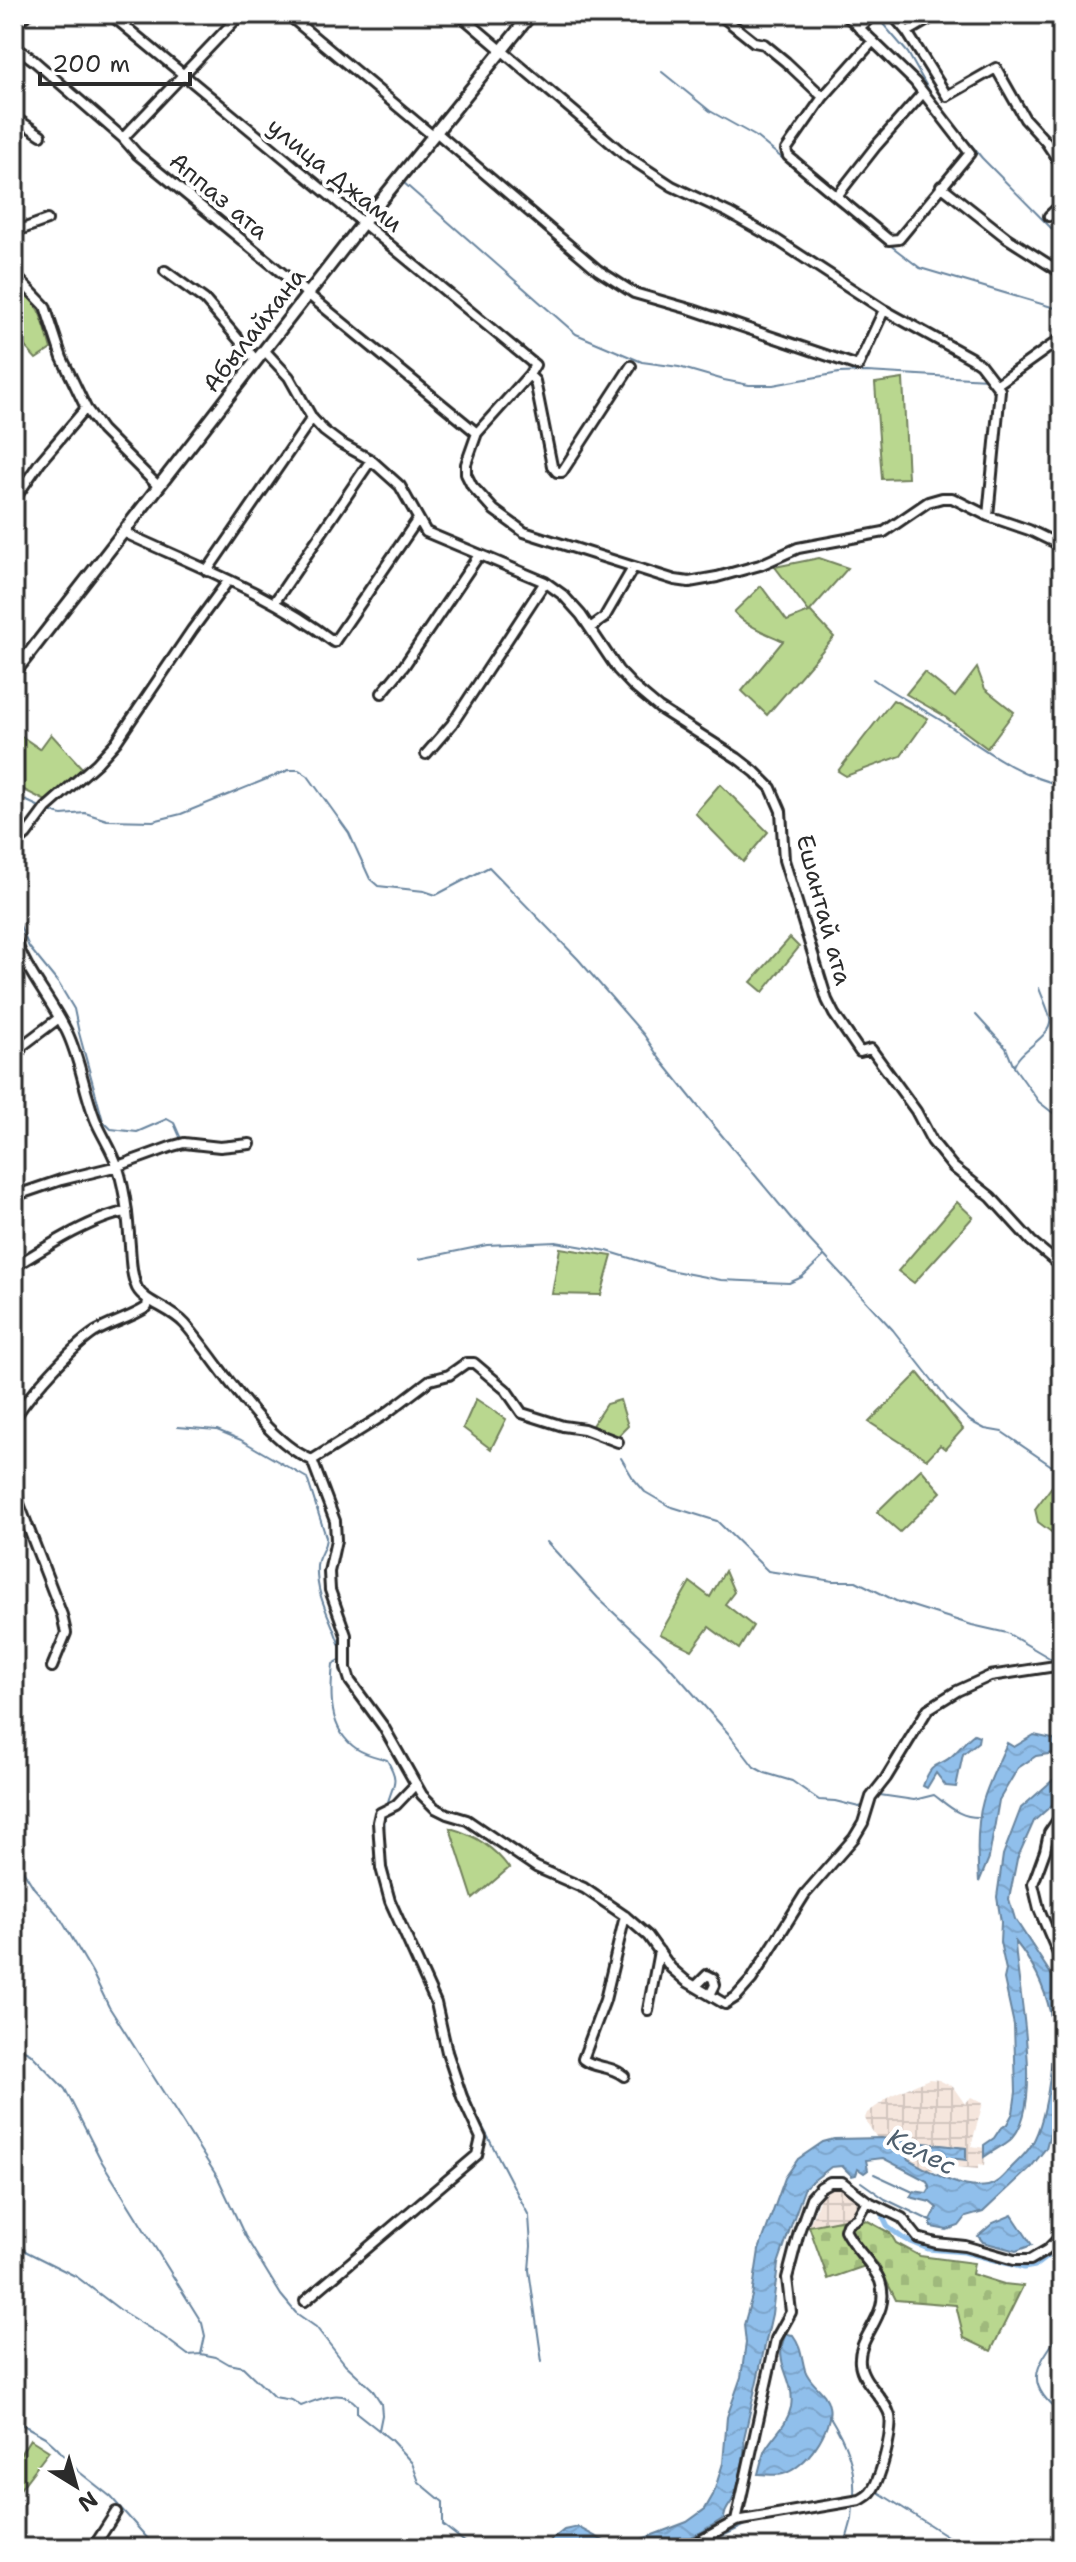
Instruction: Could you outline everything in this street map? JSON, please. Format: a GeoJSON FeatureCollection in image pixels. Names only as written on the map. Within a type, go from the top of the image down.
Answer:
{"type":"FeatureCollection","features":[{"type":"Feature","properties":{"kind":"main road","name":"Абылайхана"},"geometry":{"type":"LineString","coordinates":[[14,673],[307,294],[531,14]]}},
{"type":"Feature","properties":{"kind":"street"},"geometry":{"type":"LineString","coordinates":[[14,24],[28,14]]}},
{"type":"Feature","properties":{"kind":"street","name":"улица Джами"},"geometry":{"type":"LineString","coordinates":[[110,14],[535,365],[529,375]]}},
{"type":"Feature","properties":{"kind":"street"},"geometry":{"type":"LineString","coordinates":[[123,138],[241,14]]}},
{"type":"Feature","properties":{"kind":"street"},"geometry":{"type":"LineString","coordinates":[[287,14],[598,270],[634,293],[858,366],[884,310]]}},
{"type":"Feature","properties":{"kind":"street"},"geometry":{"type":"LineString","coordinates":[[459,14],[635,162],[672,186],[729,213],[810,260],[884,310],[980,364],[1000,390],[988,516]]}},
{"type":"Feature","properties":{"kind":"street"},"geometry":{"type":"LineString","coordinates":[[719,14],[754,42],[764,44],[823,97]]}},
{"type":"Feature","properties":{"kind":"street"},"geometry":{"type":"LineString","coordinates":[[845,14],[859,28],[873,41],[915,82],[970,153],[899,239],[889,240],[788,156],[786,150],[823,97],[873,41]]}},
{"type":"Feature","properties":{"kind":"street"},"geometry":{"type":"LineString","coordinates":[[859,28],[874,14]]}},
{"type":"Feature","properties":{"kind":"street"},"geometry":{"type":"LineString","coordinates":[[892,14],[907,32],[947,96],[996,68],[1025,119],[1062,166]]}},
{"type":"Feature","properties":{"kind":"street"},"geometry":{"type":"LineString","coordinates":[[907,32],[938,14]]}},
{"type":"Feature","properties":{"kind":"street","name":"Аппаз ата"},"geometry":{"type":"LineString","coordinates":[[14,46],[123,138],[137,154],[477,433]]}},
{"type":"Feature","properties":{"kind":"street"},"geometry":{"type":"LineString","coordinates":[[837,196],[922,94]]}},
{"type":"Feature","properties":{"kind":"street"},"geometry":{"type":"LineString","coordinates":[[14,117],[41,135]]}},
{"type":"Feature","properties":{"kind":"street"},"geometry":{"type":"LineString","coordinates":[[941,186],[1007,238],[1062,273]]}},
{"type":"Feature","properties":{"kind":"street"},"geometry":{"type":"LineString","coordinates":[[1049,216],[1062,204]]}},
{"type":"Feature","properties":{"kind":"street"},"geometry":{"type":"LineString","coordinates":[[14,232],[47,220]]}},
{"type":"Feature","properties":{"kind":"street"},"geometry":{"type":"LineString","coordinates":[[165,271],[205,300],[256,360]]}},
{"type":"Feature","properties":{"kind":"street"},"geometry":{"type":"LineString","coordinates":[[14,274],[45,306],[62,358],[86,408],[102,430],[158,486]]}},
{"type":"Feature","properties":{"kind":"street"},"geometry":{"type":"LineString","coordinates":[[996,385],[1062,338]]}},
{"type":"Feature","properties":{"kind":"street","name":"Ешантай ата"},"geometry":{"type":"LineString","coordinates":[[264,350],[289,377],[312,418],[340,443],[371,460],[400,486],[426,532],[545,582],[563,595],[634,687],[659,708],[737,758],[771,788],[781,811],[784,860],[834,1014],[860,1052],[871,1049],[916,1111],[932,1141],[953,1167],[991,1197],[1031,1241],[1062,1267]]}},
{"type":"Feature","properties":{"kind":"street"},"geometry":{"type":"LineString","coordinates":[[631,366],[562,472],[557,472],[552,466],[535,381],[529,375],[477,433],[466,464],[466,474],[472,486],[494,510],[524,532],[633,568],[689,582],[760,565],[816,543],[884,532],[928,502],[942,498],[952,498],[1060,545],[1062,521]]}},
{"type":"Feature","properties":{"kind":"street"},"geometry":{"type":"LineString","coordinates":[[14,500],[40,462],[86,408]]}},
{"type":"Feature","properties":{"kind":"street"},"geometry":{"type":"LineString","coordinates":[[207,571],[312,418]]}},
{"type":"Feature","properties":{"kind":"street"},"geometry":{"type":"LineString","coordinates":[[274,603],[371,460]]}},
{"type":"Feature","properties":{"kind":"street"},"geometry":{"type":"LineString","coordinates":[[123,532],[274,603],[306,620],[334,642],[418,519]]}},
{"type":"Feature","properties":{"kind":"street"},"geometry":{"type":"LineString","coordinates":[[382,693],[404,666],[479,555]]}},
{"type":"Feature","properties":{"kind":"street"},"geometry":{"type":"LineString","coordinates":[[590,628],[604,618],[633,568]]}},
{"type":"Feature","properties":{"kind":"street"},"geometry":{"type":"LineString","coordinates":[[14,845],[26,835],[46,808],[116,742],[228,581]]}},
{"type":"Feature","properties":{"kind":"street"},"geometry":{"type":"LineString","coordinates":[[426,754],[452,724],[545,582]]}},
{"type":"Feature","properties":{"kind":"street"},"geometry":{"type":"LineString","coordinates":[[14,936],[35,981],[68,1033],[94,1117],[118,1166],[127,1212],[133,1275],[139,1291],[148,1300],[166,1307],[182,1320],[226,1381],[280,1439],[312,1460],[335,1521],[330,1590],[346,1635],[346,1668],[350,1681],[383,1726],[422,1795],[435,1808],[467,1820],[536,1867],[584,1888],[648,1936],[671,1968],[725,2004],[752,1979],[805,1894],[854,1838],[863,1823],[871,1797],[928,1709],[990,1676],[1062,1665]]}},
{"type":"Feature","properties":{"kind":"street"},"geometry":{"type":"LineString","coordinates":[[14,1068],[18,1046],[59,1018]]}},
{"type":"Feature","properties":{"kind":"street"},"geometry":{"type":"LineString","coordinates":[[14,1196],[184,1143],[220,1147],[250,1144]]}},
{"type":"Feature","properties":{"kind":"street"},"geometry":{"type":"LineString","coordinates":[[14,1267],[113,1213],[127,1212]]}},
{"type":"Feature","properties":{"kind":"street"},"geometry":{"type":"LineString","coordinates":[[14,1420],[27,1399],[80,1345],[117,1320],[147,1307],[148,1300]]}},
{"type":"Feature","properties":{"kind":"street"},"geometry":{"type":"LineString","coordinates":[[312,1460],[384,1415],[430,1380],[449,1375],[466,1363],[474,1363],[506,1390],[522,1413],[584,1429],[618,1442]]}},
{"type":"Feature","properties":{"kind":"street"},"geometry":{"type":"LineString","coordinates":[[14,1453],[18,1501],[66,1633],[52,1667]]}},
{"type":"Feature","properties":{"kind":"street"},"geometry":{"type":"LineString","coordinates":[[305,2301],[477,2155],[481,2138],[462,2097],[447,2052],[436,2003],[390,1901],[381,1868],[380,1813],[396,1805],[416,1784]]}},
{"type":"Feature","properties":{"kind":"street"},"geometry":{"type":"LineString","coordinates":[[1062,1814],[1049,1833],[1033,1884],[1039,1909],[1062,1963]]}},
{"type":"Feature","properties":{"kind":"street"},"geometry":{"type":"LineString","coordinates":[[624,2076],[615,2069],[588,2064],[583,2059],[605,2000],[625,1916]]}},
{"type":"Feature","properties":{"kind":"street"},"geometry":{"type":"LineString","coordinates":[[648,2010],[659,1951]]}},
{"type":"Feature","properties":{"kind":"street"},"geometry":{"type":"LineString","coordinates":[[696,1986],[707,1975],[713,1978],[715,1985],[710,1995]]}},
{"type":"Feature","properties":{"kind":"street"},"geometry":{"type":"LineString","coordinates":[[736,2521],[776,2339],[791,2312],[787,2278],[811,2198],[821,2187],[837,2181],[854,2189],[867,2201],[902,2218],[913,2235],[924,2240],[965,2246],[1014,2260],[1033,2259],[1062,2235]]}},
{"type":"Feature","properties":{"kind":"street"},"geometry":{"type":"LineString","coordinates":[[687,2548],[736,2521],[860,2500],[871,2492],[879,2475],[890,2417],[865,2376],[860,2357],[880,2310],[882,2291],[876,2273],[845,2230],[867,2201]]}},
{"type":"Feature","properties":{"kind":"street"},"geometry":{"type":"LineString","coordinates":[[93,2548],[116,2512]]}},
{"type":"Feature","properties":{"kind":"shaded area"},"geometry":{"type":"Polygon","coordinates":[[[929,2079],[953,2087],[965,2104],[971,2097],[983,2103],[971,2146],[986,2148],[984,2165],[978,2164],[978,2169],[935,2165],[932,2172],[908,2159],[905,2152],[965,2160],[966,2149],[877,2138],[867,2123],[867,2113],[894,2094],[929,2079]]]}},
{"type":"Feature","properties":{"kind":"shaded area"},"geometry":{"type":"Polygon","coordinates":[[[833,2187],[842,2187],[852,2193],[858,2204],[854,2213],[844,2219],[809,2226],[821,2196],[833,2187]]]}},
{"type":"Feature","properties":{"kind":"green space"},"geometry":{"type":"Polygon","coordinates":[[[14,282],[35,305],[45,327],[51,349],[36,359],[19,340],[14,345],[14,282]]]}},
{"type":"Feature","properties":{"kind":"green space"},"geometry":{"type":"Polygon","coordinates":[[[903,379],[908,478],[882,479],[875,383],[903,379]]]}},
{"type":"Feature","properties":{"kind":"green space"},"geometry":{"type":"Polygon","coordinates":[[[819,558],[848,568],[810,611],[834,637],[767,715],[742,691],[783,641],[750,625],[734,612],[761,586],[787,621],[809,612],[775,567],[819,558]]]}},
{"type":"Feature","properties":{"kind":"green space"},"geometry":{"type":"Polygon","coordinates":[[[977,668],[985,689],[1014,712],[987,748],[941,714],[906,694],[924,672],[955,697],[977,668]]]}},
{"type":"Feature","properties":{"kind":"green space"},"geometry":{"type":"Polygon","coordinates":[[[893,700],[928,718],[901,756],[846,776],[838,771],[893,700]]]}},
{"type":"Feature","properties":{"kind":"green space"},"geometry":{"type":"Polygon","coordinates":[[[14,731],[40,749],[51,734],[83,769],[46,801],[14,785],[14,731]]]}},
{"type":"Feature","properties":{"kind":"green space"},"geometry":{"type":"Polygon","coordinates":[[[720,784],[768,832],[743,862],[695,813],[720,784]]]}},
{"type":"Feature","properties":{"kind":"green space"},"geometry":{"type":"Polygon","coordinates":[[[790,938],[799,947],[763,992],[751,982],[790,938]]]}},
{"type":"Feature","properties":{"kind":"green space"},"geometry":{"type":"Polygon","coordinates":[[[957,1202],[973,1217],[914,1283],[898,1271],[957,1202]]]}},
{"type":"Feature","properties":{"kind":"green space"},"geometry":{"type":"Polygon","coordinates":[[[560,1248],[612,1256],[601,1295],[552,1294],[560,1248]]]}},
{"type":"Feature","properties":{"kind":"green space"},"geometry":{"type":"Polygon","coordinates":[[[918,1373],[963,1429],[945,1449],[940,1445],[927,1459],[869,1422],[918,1373]]]}},
{"type":"Feature","properties":{"kind":"green space"},"geometry":{"type":"Polygon","coordinates":[[[476,1399],[506,1419],[491,1449],[463,1428],[476,1399]]]}},
{"type":"Feature","properties":{"kind":"green space"},"geometry":{"type":"Polygon","coordinates":[[[620,1400],[628,1426],[617,1437],[591,1427],[606,1404],[620,1400]]]}},
{"type":"Feature","properties":{"kind":"green space"},"geometry":{"type":"Polygon","coordinates":[[[921,1469],[941,1492],[900,1532],[877,1512],[921,1469]]]}},
{"type":"Feature","properties":{"kind":"green space"},"geometry":{"type":"Polygon","coordinates":[[[1056,1481],[1062,1485],[1062,1540],[1038,1522],[1035,1509],[1056,1481]]]}},
{"type":"Feature","properties":{"kind":"green space"},"geometry":{"type":"Polygon","coordinates":[[[725,1571],[734,1592],[725,1604],[753,1626],[739,1649],[709,1627],[692,1650],[660,1634],[690,1582],[710,1597],[725,1571]]]}},
{"type":"Feature","properties":{"kind":"green space"},"geometry":{"type":"Polygon","coordinates":[[[450,1828],[483,1843],[509,1868],[473,1899],[450,1828]]]}},
{"type":"Feature","properties":{"kind":"green space"},"geometry":{"type":"Polygon","coordinates":[[[844,2219],[846,2238],[868,2265],[828,2279],[809,2226],[844,2219]]]}},
{"type":"Feature","properties":{"kind":"green space"},"geometry":{"type":"Polygon","coordinates":[[[866,2220],[890,2233],[896,2243],[920,2256],[974,2263],[972,2274],[1004,2284],[1023,2286],[991,2351],[964,2338],[956,2305],[896,2300],[878,2264],[853,2235],[851,2227],[866,2220]]]}},
{"type":"Feature","properties":{"kind":"green space"},"geometry":{"type":"Polygon","coordinates":[[[30,2439],[49,2451],[14,2497],[14,2464],[30,2439]]]}},
{"type":"Feature","properties":{"kind":"water"},"geometry":{"type":"Polygon","coordinates":[[[974,1734],[979,1736],[978,1742],[963,1754],[956,1787],[946,1786],[936,1773],[927,1788],[923,1786],[933,1767],[949,1758],[974,1734]]]}},
{"type":"Feature","properties":{"kind":"water"},"geometry":{"type":"Polygon","coordinates":[[[1034,1735],[1062,1741],[1062,1752],[1036,1756],[1018,1768],[999,1800],[989,1858],[979,1882],[978,1830],[988,1786],[1007,1743],[1014,1747],[1034,1735]]]}},
{"type":"Feature","properties":{"kind":"water","name":"Келес"},"geometry":{"type":"Polygon","coordinates":[[[1062,1772],[1062,1796],[1034,1821],[1017,1859],[1009,1899],[1015,1919],[1052,1976],[1062,2010],[1062,2104],[1059,2100],[1046,2148],[1031,2167],[983,2212],[966,2217],[959,2226],[947,2230],[931,2227],[937,2208],[930,2202],[910,2197],[914,2191],[927,2193],[930,2188],[927,2181],[883,2158],[866,2160],[868,2170],[864,2173],[858,2169],[852,2176],[842,2166],[831,2167],[805,2187],[778,2264],[772,2314],[744,2438],[741,2470],[735,2495],[724,2518],[669,2548],[541,2548],[564,2530],[578,2527],[611,2545],[621,2547],[687,2522],[705,2509],[723,2463],[727,2417],[741,2377],[746,2343],[744,2325],[759,2250],[785,2178],[798,2159],[823,2142],[834,2139],[881,2138],[966,2148],[966,2160],[905,2153],[908,2159],[946,2179],[978,2187],[998,2181],[1030,2147],[1038,2132],[1047,2098],[1052,2025],[1041,1983],[1015,1941],[1027,2045],[1027,2101],[1021,2124],[1010,2140],[984,2157],[984,2145],[1007,2124],[1013,2113],[1016,2092],[1014,2025],[1004,1979],[1006,1970],[1000,1942],[997,1897],[1003,1855],[1021,1808],[1062,1772]]]}},
{"type":"Feature","properties":{"kind":"water"},"geometry":{"type":"Polygon","coordinates":[[[1012,2215],[1032,2245],[1016,2251],[983,2242],[978,2236],[993,2223],[1012,2215]]]}},
{"type":"Feature","properties":{"kind":"water"},"geometry":{"type":"Polygon","coordinates":[[[786,2334],[796,2339],[810,2380],[827,2400],[827,2425],[809,2456],[791,2471],[774,2475],[758,2474],[765,2450],[783,2425],[791,2407],[792,2396],[781,2354],[786,2334]]]}},
{"type":"Feature","properties":{"kind":"waterway"},"geometry":{"type":"LineString","coordinates":[[877,17],[908,53],[935,101],[982,158],[1062,239]]}},
{"type":"Feature","properties":{"kind":"waterway"},"geometry":{"type":"LineString","coordinates":[[662,72],[710,111],[755,136],[859,221]]}},
{"type":"Feature","properties":{"kind":"waterway"},"geometry":{"type":"LineString","coordinates":[[404,183],[576,334],[642,362],[679,367],[749,385],[773,385],[839,373],[867,372],[987,379]]}},
{"type":"Feature","properties":{"kind":"waterway"},"geometry":{"type":"LineString","coordinates":[[886,242],[920,268],[1062,310]]}},
{"type":"Feature","properties":{"kind":"waterway"},"geometry":{"type":"LineString","coordinates":[[993,377],[1062,332]]}},
{"type":"Feature","properties":{"kind":"waterway"},"geometry":{"type":"LineString","coordinates":[[873,679],[1014,767],[1062,785]]}},
{"type":"Feature","properties":{"kind":"waterway"},"geometry":{"type":"LineString","coordinates":[[48,811],[62,815],[85,813],[107,820],[153,821],[181,814],[289,770],[299,770],[308,776],[349,833],[370,879],[378,886],[436,895],[489,867],[578,959],[644,1035],[709,1120],[805,1235],[893,1330],[947,1399],[970,1421],[985,1429],[1002,1432],[1062,1473]]}},
{"type":"Feature","properties":{"kind":"waterway"},"geometry":{"type":"LineString","coordinates":[[14,795],[42,808]]}},
{"type":"Feature","properties":{"kind":"waterway"},"geometry":{"type":"LineString","coordinates":[[14,871],[15,911],[22,931],[29,947],[59,984],[74,1009],[103,1121],[111,1129],[137,1132],[167,1119],[174,1123],[181,1139]]}},
{"type":"Feature","properties":{"kind":"waterway"},"geometry":{"type":"LineString","coordinates":[[1039,988],[1050,1025],[1014,1067],[1039,1102],[1062,1120]]}},
{"type":"Feature","properties":{"kind":"waterway"},"geometry":{"type":"LineString","coordinates":[[976,1015],[1006,1048],[1013,1065]]}},
{"type":"Feature","properties":{"kind":"waterway"},"geometry":{"type":"LineString","coordinates":[[419,1259],[487,1245],[556,1242],[607,1251],[669,1270],[721,1280],[789,1283],[802,1277],[823,1257]]}},
{"type":"Feature","properties":{"kind":"waterway"},"geometry":{"type":"LineString","coordinates":[[178,1427],[217,1430],[241,1440],[307,1478],[326,1537],[317,1562],[319,1591],[343,1658],[333,1664],[333,1711],[348,1741],[361,1751],[387,1760],[394,1779],[387,1806]]}},
{"type":"Feature","properties":{"kind":"waterway"},"geometry":{"type":"LineString","coordinates":[[621,1458],[645,1492],[669,1506],[717,1521],[768,1571],[833,1581],[856,1581],[896,1601],[1007,1633],[1053,1660],[1062,1660]]}},
{"type":"Feature","properties":{"kind":"waterway"},"geometry":{"type":"LineString","coordinates":[[547,1542],[598,1598],[660,1656],[754,1767],[792,1781],[819,1800],[859,1807],[865,1805]]}},
{"type":"Feature","properties":{"kind":"waterway"},"geometry":{"type":"LineString","coordinates":[[871,1804],[880,1795],[914,1800],[934,1795],[961,1814],[981,1817]]}},
{"type":"Feature","properties":{"kind":"waterway"},"geometry":{"type":"LineString","coordinates":[[383,1845],[385,1816]]}},
{"type":"Feature","properties":{"kind":"waterway"},"geometry":{"type":"LineString","coordinates":[[14,1856],[34,1888],[59,1916],[109,2007],[218,2178],[245,2236],[281,2295],[296,2313],[316,2327],[381,2403],[379,2430]]}},
{"type":"Feature","properties":{"kind":"waterway"},"geometry":{"type":"LineString","coordinates":[[384,1856],[395,1898],[440,2002],[458,2071],[475,2112],[529,2216],[529,2270],[542,2362]]}},
{"type":"Feature","properties":{"kind":"waterway"},"geometry":{"type":"LineString","coordinates":[[14,2045],[30,2053],[65,2089],[102,2162],[202,2323],[205,2336],[201,2354]]}},
{"type":"Feature","properties":{"kind":"waterway"},"geometry":{"type":"LineString","coordinates":[[874,2174],[913,2192]]}},
{"type":"Feature","properties":{"kind":"waterway"},"geometry":{"type":"LineString","coordinates":[[861,2182],[885,2199],[933,2222]]}},
{"type":"Feature","properties":{"kind":"waterway"},"geometry":{"type":"LineString","coordinates":[[882,2215],[888,2227],[904,2239],[928,2249],[964,2252],[1024,2268],[1035,2266],[1062,2245]]}},
{"type":"Feature","properties":{"kind":"waterway"},"geometry":{"type":"LineString","coordinates":[[14,2241],[27,2252],[77,2277],[188,2355],[216,2357],[243,2367],[274,2397],[292,2400],[301,2406],[330,2396],[351,2400],[357,2405],[357,2413],[391,2440],[412,2463],[419,2482],[443,2502],[443,2525],[466,2543],[495,2548]]}},
{"type":"Feature","properties":{"kind":"waterway"},"geometry":{"type":"LineString","coordinates":[[1062,2330],[1037,2374],[1041,2392],[1062,2414]]}},
{"type":"Feature","properties":{"kind":"waterway"},"geometry":{"type":"LineString","coordinates":[[829,2415],[848,2454],[854,2496]]}},
{"type":"Feature","properties":{"kind":"waterway"},"geometry":{"type":"LineString","coordinates":[[14,2420],[45,2437],[78,2471],[111,2497],[156,2548]]}},
{"type":"Feature","properties":{"kind":"waterway"},"geometry":{"type":"LineString","coordinates":[[878,2492],[966,2548]]}},
{"type":"Feature","properties":{"kind":"waterway"},"geometry":{"type":"LineString","coordinates":[[844,2548],[853,2506]]}},
{"type":"Feature","properties":{"kind":"waterway"},"geometry":{"type":"LineString","coordinates":[[697,2548],[750,2523]]}}]}
